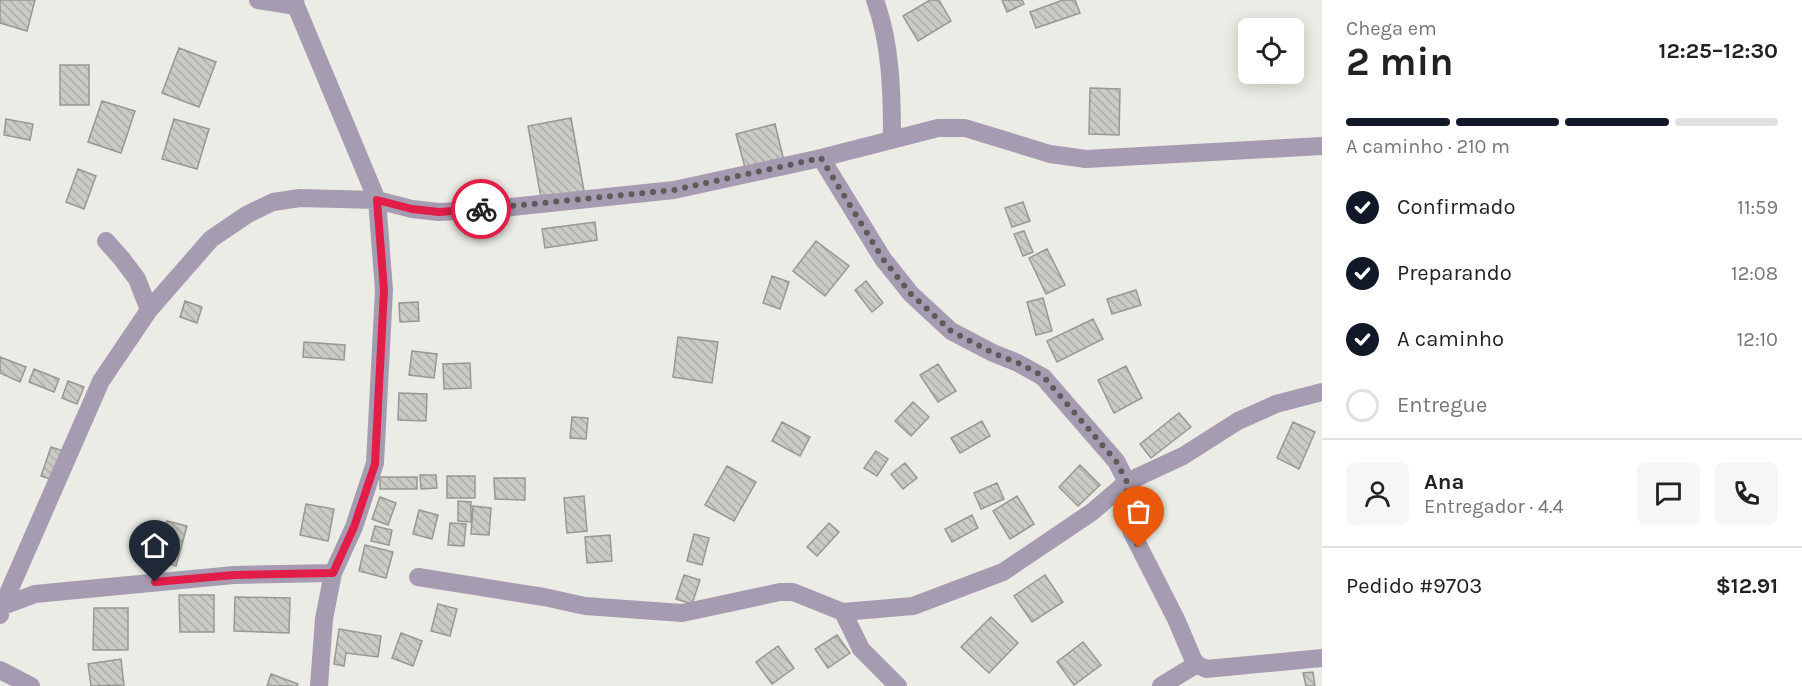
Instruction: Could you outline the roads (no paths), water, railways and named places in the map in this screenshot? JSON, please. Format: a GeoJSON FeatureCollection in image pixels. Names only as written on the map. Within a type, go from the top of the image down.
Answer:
{"type":"FeatureCollection","features":[{"type":"Feature","properties":{"kind":"street"},"geometry":{"type":"LineString","coordinates":[[258,0],[296,3],[377,200],[384,290],[375,464],[354,527],[333,573],[324,619],[319,686]]}},
{"type":"Feature","properties":{"kind":"street"},"geometry":{"type":"LineString","coordinates":[[874,0],[881,16],[892,85],[892,139]]}},
{"type":"Feature","properties":{"kind":"street"},"geometry":{"type":"LineString","coordinates":[[1,610],[101,381],[149,310],[211,239],[248,214],[273,202],[300,198],[377,200],[412,209],[439,212],[504,208],[674,190],[821,158],[938,128],[965,128],[1050,154],[1086,159],[1322,146]]}},
{"type":"Feature","properties":{"kind":"street"},"geometry":{"type":"LineString","coordinates":[[821,158],[883,259],[911,294],[951,331],[1043,376],[1116,461],[1127,482],[1126,510],[1132,533],[1176,619],[1193,660],[1197,664],[1206,669],[1322,658]]}},
{"type":"Feature","properties":{"kind":"street"},"geometry":{"type":"LineString","coordinates":[[106,241],[137,279],[149,310]]}},
{"type":"Feature","properties":{"kind":"street"},"geometry":{"type":"LineString","coordinates":[[418,576],[585,606],[682,613],[780,592],[793,592],[843,612],[913,606],[1003,572],[1092,512],[1127,482],[1183,456],[1238,421],[1276,404],[1322,392]]}},
{"type":"Feature","properties":{"kind":"street"},"geometry":{"type":"LineString","coordinates":[[1,610],[35,594],[234,575],[333,573]]}},
{"type":"Feature","properties":{"kind":"street"},"geometry":{"type":"LineString","coordinates":[[843,612],[861,649],[898,686]]}},
{"type":"Feature","properties":{"kind":"street"},"geometry":{"type":"LineString","coordinates":[[1161,686],[1197,664]]}},
{"type":"Feature","properties":{"kind":"street"},"geometry":{"type":"LineString","coordinates":[[0,670],[31,686]]}}]}
